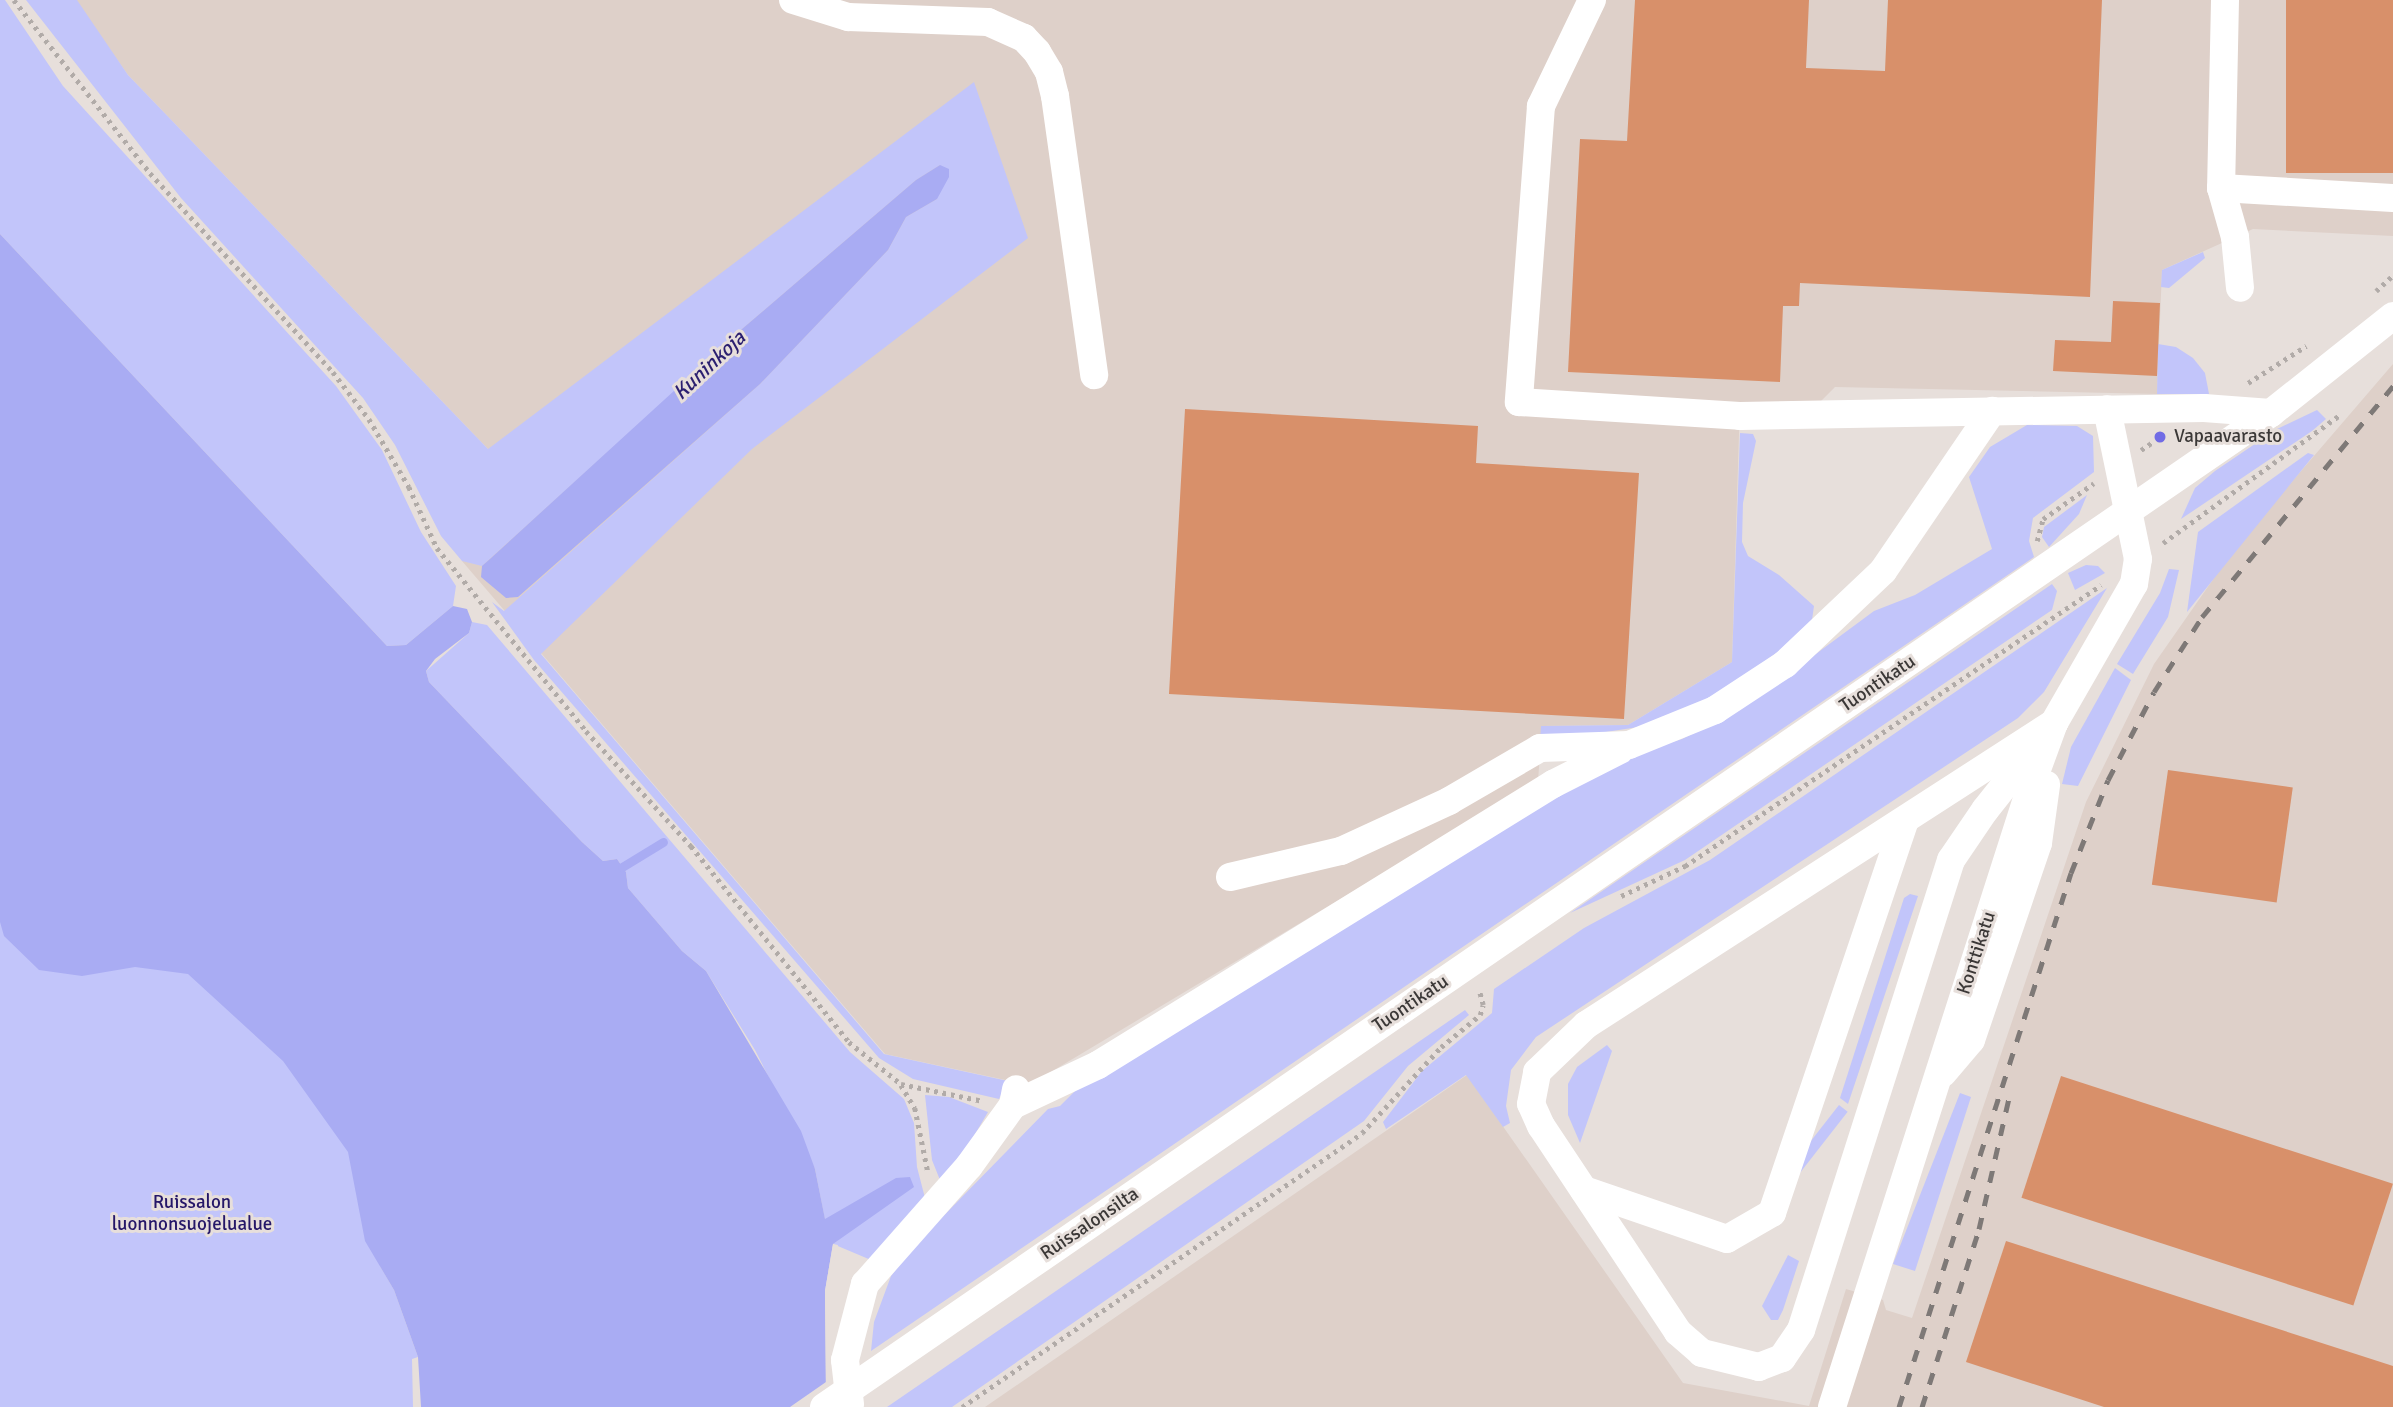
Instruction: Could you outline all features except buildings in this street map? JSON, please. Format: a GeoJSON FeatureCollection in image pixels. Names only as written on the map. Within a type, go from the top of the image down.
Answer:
{"type":"FeatureCollection","features":[{"type":"Feature","properties":{"kind":"street"},"geometry":{"type":"LineString","coordinates":[[793,0],[848,17],[988,23],[1024,38],[1037,52],[1049,72],[1055,96],[1094,375]]}},
{"type":"Feature","properties":{"kind":"street"},"geometry":{"type":"LineString","coordinates":[[1592,0],[1541,106],[1519,402],[1740,416],[2204,408],[2271,413]]}},
{"type":"Feature","properties":{"kind":"street"},"geometry":{"type":"LineString","coordinates":[[2225,0],[2221,188],[2235,237],[2240,288]]}},
{"type":"Feature","properties":{"kind":"street"},"geometry":{"type":"LineString","coordinates":[[2221,188],[2393,198]]}},
{"type":"Feature","properties":{"kind":"street","name":"Tuontikatu"},"geometry":{"type":"LineString","coordinates":[[1356,1042],[2271,413],[2393,316]]}},
{"type":"Feature","properties":{"kind":"street","name":"Konttikatu"},"geometry":{"type":"LineString","coordinates":[[1832,1407],[1934,1083],[2054,723],[2134,584],[2138,559],[2107,410]]}},
{"type":"Feature","properties":{"kind":"street"},"geometry":{"type":"LineString","coordinates":[[850,1407],[845,1360],[864,1284],[935,1207],[1015,1094],[1098,1065],[1553,784],[1629,745],[1715,710],[1785,664],[1883,571],[1992,411]]}},
{"type":"Feature","properties":{"kind":"street"},"geometry":{"type":"LineString","coordinates":[[2054,723],[1985,810],[1951,860],[1801,1330],[1783,1358],[1759,1367],[1702,1353],[1678,1332],[1531,1104],[1537,1072],[1586,1025],[2054,723]]}},
{"type":"Feature","properties":{"kind":"street"},"geometry":{"type":"LineString","coordinates":[[1230,877],[1340,851],[1450,801],[1541,748],[1629,745]]}},
{"type":"Feature","properties":{"kind":"street"},"geometry":{"type":"LineString","coordinates":[[1584,1190],[1727,1239],[1772,1213],[1905,821]]}},
{"type":"Feature","properties":{"kind":"street","name":"Ruissalonsilta"},"geometry":{"type":"LineString","coordinates":[[824,1407],[1356,1042]]}},
{"type":"Feature","properties":{"kind":"path"},"geometry":{"type":"LineString","coordinates":[[15,0],[150,173],[333,372],[369,419],[409,486],[438,548],[586,731],[691,846],[849,1042],[901,1084],[915,1108],[935,1207]]}},
{"type":"Feature","properties":{"kind":"path"},"geometry":{"type":"LineString","coordinates":[[2182,530],[2340,415]]}},
{"type":"Feature","properties":{"kind":"path"},"geometry":{"type":"LineString","coordinates":[[2038,546],[2043,519],[2091,484]]}},
{"type":"Feature","properties":{"kind":"path"},"geometry":{"type":"LineString","coordinates":[[1617,898],[1685,866],[2105,582]]}},
{"type":"Feature","properties":{"kind":"path"},"geometry":{"type":"LineString","coordinates":[[1467,994],[1488,979]]}},
{"type":"Feature","properties":{"kind":"path"},"geometry":{"type":"LineString","coordinates":[[962,1407],[1362,1133],[1441,1047],[1480,1015],[1483,1005],[1478,987]]}},
{"type":"Feature","properties":{"kind":"path"},"geometry":{"type":"LineString","coordinates":[[901,1084],[1015,1094]]}},
{"type":"Feature","properties":{"kind":"shaded area"},"geometry":{"type":"Polygon","coordinates":[[[75,0],[2393,0],[2393,236],[2253,229],[2162,270],[2157,394],[1835,387],[1820,402],[1740,402],[1732,662],[1628,725],[1542,726],[1538,781],[1029,1085],[885,1054],[462,561],[488,449],[128,75],[75,0]]]}},
{"type":"Feature","properties":{"kind":"shaded area"},"geometry":{"type":"Polygon","coordinates":[[[940,165],[949,169],[949,177],[937,199],[906,217],[888,250],[760,384],[518,597],[506,598],[481,577],[482,566],[687,379],[717,360],[735,335],[916,180],[940,165]]]}},
{"type":"Feature","properties":{"kind":"shaded area"},"geometry":{"type":"Polygon","coordinates":[[[0,234],[387,646],[406,645],[453,606],[467,609],[472,622],[469,633],[435,659],[426,671],[429,682],[582,842],[603,861],[617,859],[626,872],[628,888],[682,951],[706,971],[801,1131],[815,1169],[825,1219],[896,1178],[910,1177],[914,1187],[833,1244],[825,1291],[826,1407],[421,1407],[418,1357],[394,1290],[365,1241],[348,1152],[283,1061],[188,974],[135,967],[82,976],[39,970],[4,936],[0,922],[0,234]]]}},
{"type":"Feature","properties":{"kind":"shaded area"},"geometry":{"type":"Polygon","coordinates":[[[2393,364],[2393,1407],[985,1407],[1467,1075],[1683,1383],[1809,1406],[1846,1289],[1883,1300],[1886,1310],[1912,1318],[2086,802],[2154,664],[2235,548],[2393,364]]]}},
{"type":"Feature","properties":{"kind":"green space"},"geometry":{"type":"Polygon","coordinates":[[[0,0],[5,0],[63,86],[336,386],[382,450],[421,532],[456,586],[453,606],[406,645],[387,646],[0,234],[0,0]]]}},
{"type":"Feature","properties":{"kind":"green space"},"geometry":{"type":"Polygon","coordinates":[[[26,0],[77,0],[128,75],[488,449],[974,82],[1028,238],[752,449],[541,654],[884,1054],[1008,1081],[999,1099],[913,1079],[879,1058],[534,660],[492,602],[504,611],[760,384],[888,250],[906,217],[937,199],[940,165],[916,180],[735,335],[717,360],[687,380],[482,566],[462,561],[441,536],[395,445],[363,398],[181,198],[26,0]]]}},
{"type":"Feature","properties":{"kind":"green space"},"geometry":{"type":"Polygon","coordinates":[[[2203,252],[2205,258],[2169,288],[2161,287],[2162,270],[2203,252]]]}},
{"type":"Feature","properties":{"kind":"green space"},"geometry":{"type":"Polygon","coordinates":[[[2158,344],[2176,347],[2193,358],[2205,373],[2209,394],[2157,394],[2158,344]]]}},
{"type":"Feature","properties":{"kind":"green space"},"geometry":{"type":"Polygon","coordinates":[[[2317,410],[2326,419],[2312,431],[2181,519],[2195,488],[2215,471],[2277,429],[2317,410]]]}},
{"type":"Feature","properties":{"kind":"green space"},"geometry":{"type":"Polygon","coordinates":[[[2027,425],[2077,426],[2093,436],[2094,472],[2033,518],[2029,541],[2034,557],[871,1351],[874,1322],[891,1276],[913,1247],[1048,1109],[1060,1106],[1076,1090],[1499,828],[1643,751],[1682,739],[1740,710],[1874,611],[1915,595],[1992,549],[1969,477],[1990,447],[2027,425]]]}},
{"type":"Feature","properties":{"kind":"green space"},"geometry":{"type":"Polygon","coordinates":[[[1740,433],[1753,434],[1756,441],[1743,503],[1742,542],[1748,556],[1779,575],[1814,606],[1812,620],[1801,635],[1720,694],[1645,726],[1540,742],[1541,726],[1628,725],[1732,662],[1740,433]]]}},
{"type":"Feature","properties":{"kind":"green space"},"geometry":{"type":"Polygon","coordinates":[[[2308,453],[2314,455],[2187,612],[2198,532],[2308,453]]]}},
{"type":"Feature","properties":{"kind":"green space"},"geometry":{"type":"Polygon","coordinates":[[[2087,495],[2079,514],[2049,547],[2042,537],[2044,527],[2087,495]]]}},
{"type":"Feature","properties":{"kind":"green space"},"geometry":{"type":"Polygon","coordinates":[[[2086,565],[2098,566],[2105,573],[2075,590],[2068,573],[2086,565]]]}},
{"type":"Feature","properties":{"kind":"green space"},"geometry":{"type":"Polygon","coordinates":[[[2169,569],[2179,570],[2168,617],[2133,674],[2117,664],[2160,593],[2169,569]]]}},
{"type":"Feature","properties":{"kind":"green space"},"geometry":{"type":"Polygon","coordinates":[[[2052,584],[2057,591],[2052,610],[1685,860],[1570,913],[2052,584]]]}},
{"type":"Feature","properties":{"kind":"green space"},"geometry":{"type":"Polygon","coordinates":[[[2107,588],[2044,692],[2018,718],[1536,1037],[1511,1070],[1506,1106],[1510,1123],[1503,1127],[1466,1075],[1386,1129],[1383,1122],[1422,1071],[1492,1013],[1494,989],[1584,928],[1710,860],[2107,588]]]}},
{"type":"Feature","properties":{"kind":"green space"},"geometry":{"type":"Polygon","coordinates":[[[472,622],[487,625],[850,1052],[904,1099],[914,1123],[917,1167],[925,1198],[871,1260],[833,1244],[857,1225],[852,1204],[825,1220],[815,1169],[755,1050],[706,971],[682,951],[628,888],[626,872],[617,859],[603,861],[582,842],[429,682],[426,671],[469,633],[472,622]]]}},
{"type":"Feature","properties":{"kind":"green space"},"geometry":{"type":"Polygon","coordinates":[[[2115,668],[2131,680],[2078,786],[2062,784],[2071,747],[2115,668]]]}},
{"type":"Feature","properties":{"kind":"green space","name":"Ruissalon luonnonsuojelualue"},"geometry":{"type":"Polygon","coordinates":[[[0,734],[400,1154],[380,1266],[394,1290],[418,1357],[412,1359],[413,1407],[0,1407],[0,734]]]}},
{"type":"Feature","properties":{"kind":"green space"},"geometry":{"type":"Polygon","coordinates":[[[1910,894],[1918,896],[1848,1104],[1840,1098],[1904,898],[1910,894]]]}},
{"type":"Feature","properties":{"kind":"green space"},"geometry":{"type":"Polygon","coordinates":[[[1465,1010],[1469,1015],[1408,1066],[1364,1121],[952,1407],[887,1407],[1465,1010]]]}},
{"type":"Feature","properties":{"kind":"green space"},"geometry":{"type":"Polygon","coordinates":[[[1607,1045],[1612,1051],[1580,1143],[1568,1115],[1568,1084],[1577,1067],[1607,1045]]]}},
{"type":"Feature","properties":{"kind":"green space"},"geometry":{"type":"Polygon","coordinates":[[[1960,1093],[1971,1097],[1915,1271],[1893,1264],[1960,1093]]]}},
{"type":"Feature","properties":{"kind":"green space"},"geometry":{"type":"Polygon","coordinates":[[[925,1095],[949,1097],[988,1112],[957,1165],[940,1180],[932,1160],[925,1095]]]}},
{"type":"Feature","properties":{"kind":"green space"},"geometry":{"type":"Polygon","coordinates":[[[1839,1105],[1848,1112],[1752,1235],[1743,1228],[1839,1105]]]}},
{"type":"Feature","properties":{"kind":"green space"},"geometry":{"type":"Polygon","coordinates":[[[1788,1255],[1799,1261],[1783,1310],[1778,1320],[1771,1320],[1762,1306],[1788,1255]]]}},
{"type":"Feature","properties":{"kind":"pier"},"geometry":{"type":"Polygon","coordinates":[[[833,1244],[838,1245],[828,1292],[830,1407],[790,1407],[826,1382],[825,1291],[833,1244]]]}},
{"type":"Feature","properties":{"kind":"waterway"},"geometry":{"type":"LineString","coordinates":[[622,867],[663,842]]}},
{"type":"Feature","properties":{"kind":"railway"},"geometry":{"type":"LineString","coordinates":[[1899,1407],[2071,873],[2108,780],[2154,692],[2202,617],[2393,386]]}},
{"type":"Feature","properties":{"kind":"railway"},"geometry":{"type":"LineString","coordinates":[[1922,1407],[1979,1229],[2010,1094]]}},
{"type":"Feature","properties":{"kind":"place","name":"Vapaavarasto"},"geometry":{"type":"Point","coordinates":[2160,437]}},
{"type":"Feature","properties":{"kind":"water label","name":"Kuninkoja"},"geometry":{"type":"Point","coordinates":[709,365]}}]}
